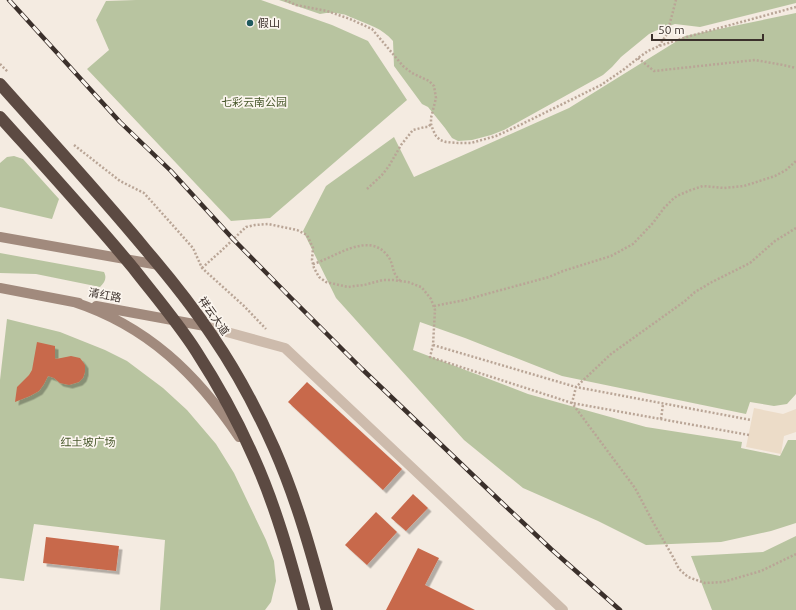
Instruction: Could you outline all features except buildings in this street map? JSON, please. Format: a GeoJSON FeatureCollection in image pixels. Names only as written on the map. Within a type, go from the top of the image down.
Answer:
{"type":"FeatureCollection","features":[{"type":"Feature","properties":{"kind":"highway","name":"祥云大道"},"geometry":{"type":"LineString","coordinates":[[0,84],[128,228],[177,288],[214,339],[258,414],[289,484],[314,562],[326,610]]}},
{"type":"Feature","properties":{"kind":"highway"},"geometry":{"type":"LineString","coordinates":[[0,117],[125,259],[160,301],[196,351],[238,424],[254,458],[281,530],[304,610]]}},
{"type":"Feature","properties":{"kind":"main road"},"geometry":{"type":"LineString","coordinates":[[0,237],[159,265]]}},
{"type":"Feature","properties":{"kind":"main road","name":"清红路"},"geometry":{"type":"LineString","coordinates":[[0,288],[205,326]]}},
{"type":"Feature","properties":{"kind":"main road"},"geometry":{"type":"LineString","coordinates":[[74,302],[103,313],[127,325],[149,339],[173,358],[194,378],[212,399],[232,425],[254,458]]}},
{"type":"Feature","properties":{"kind":"street"},"geometry":{"type":"LineString","coordinates":[[205,326],[285,348],[563,610]]}},
{"type":"Feature","properties":{"kind":"path"},"geometry":{"type":"LineString","coordinates":[[285,0],[296,5],[327,11],[372,29],[403,66],[412,73],[429,81],[434,86],[436,98],[431,124],[436,136],[440,140],[458,144],[471,143],[496,136],[520,126],[601,85],[648,51],[659,46],[796,7]]}},
{"type":"Feature","properties":{"kind":"path"},"geometry":{"type":"LineString","coordinates":[[659,46],[667,34],[676,0]]}},
{"type":"Feature","properties":{"kind":"path"},"geometry":{"type":"LineString","coordinates":[[638,58],[654,71],[755,60],[783,64],[796,68]]}},
{"type":"Feature","properties":{"kind":"path"},"geometry":{"type":"LineString","coordinates":[[0,64],[10,75]]}},
{"type":"Feature","properties":{"kind":"path"},"geometry":{"type":"LineString","coordinates":[[367,189],[382,175],[389,166],[400,145],[413,130],[428,127],[431,124]]}},
{"type":"Feature","properties":{"kind":"path"},"geometry":{"type":"LineString","coordinates":[[69,142],[120,181],[144,193],[194,248],[202,268],[244,306],[269,333]]}},
{"type":"Feature","properties":{"kind":"path"},"geometry":{"type":"LineString","coordinates":[[434,306],[490,294],[549,277],[611,256],[633,244],[653,223],[664,208],[674,198],[684,192],[703,186],[724,188],[744,186],[775,176],[786,170],[796,161]]}},
{"type":"Feature","properties":{"kind":"path"},"geometry":{"type":"LineString","coordinates":[[202,268],[246,227],[255,224],[268,224],[297,230],[307,235],[313,248],[312,264],[319,277],[326,282],[348,287],[364,286],[383,280],[392,280],[408,282],[421,286],[428,293],[435,310],[433,345],[430,357],[572,403],[748,435]]}},
{"type":"Feature","properties":{"kind":"path"},"geometry":{"type":"LineString","coordinates":[[572,403],[576,388],[611,354],[685,301],[695,292],[750,263],[775,241],[796,228]]}},
{"type":"Feature","properties":{"kind":"path"},"geometry":{"type":"LineString","coordinates":[[312,264],[361,245],[376,246],[388,256],[395,276],[402,282]]}},
{"type":"Feature","properties":{"kind":"path"},"geometry":{"type":"LineString","coordinates":[[433,345],[576,388],[751,420]]}},
{"type":"Feature","properties":{"kind":"path"},"geometry":{"type":"LineString","coordinates":[[572,403],[635,488],[679,569],[688,577],[705,583],[723,582],[761,571],[796,554]]}},
{"type":"Feature","properties":{"kind":"path"},"geometry":{"type":"LineString","coordinates":[[661,419],[663,404]]}},
{"type":"Feature","properties":{"kind":"green space","name":"七彩云南公园"},"geometry":{"type":"Polygon","coordinates":[[[261,0],[332,25],[368,41],[407,100],[270,218],[231,221],[87,69],[109,50],[96,20],[106,1],[261,0]]]}},
{"type":"Feature","properties":{"kind":"green space"},"geometry":{"type":"Polygon","coordinates":[[[279,0],[796,0],[796,3],[700,27],[675,24],[655,31],[649,34],[621,57],[603,75],[504,130],[472,140],[458,141],[452,138],[428,107],[422,104],[394,66],[393,41],[384,33],[375,27],[344,14],[320,14],[279,0]]]}},
{"type":"Feature","properties":{"kind":"green space"},"geometry":{"type":"Polygon","coordinates":[[[796,13],[796,394],[787,404],[774,406],[750,402],[746,414],[562,376],[420,322],[413,350],[528,394],[646,427],[742,442],[741,448],[780,456],[788,440],[796,440],[796,523],[771,531],[721,542],[646,545],[598,521],[523,488],[464,440],[336,298],[303,231],[326,186],[394,137],[414,177],[569,108],[685,36],[796,13]]]}},
{"type":"Feature","properties":{"kind":"green space"},"geometry":{"type":"Polygon","coordinates":[[[14,156],[23,159],[59,199],[52,219],[0,207],[0,163],[7,157],[14,156]]]}},
{"type":"Feature","properties":{"kind":"green space"},"geometry":{"type":"Polygon","coordinates":[[[0,253],[104,272],[105,280],[100,287],[36,274],[0,273],[0,253]]]}},
{"type":"Feature","properties":{"kind":"green space","name":"红土坡广场"},"geometry":{"type":"Polygon","coordinates":[[[7,319],[60,332],[105,350],[127,361],[163,388],[187,410],[216,444],[234,473],[266,540],[274,561],[276,581],[271,602],[265,610],[160,610],[165,540],[34,524],[24,581],[0,578],[0,380],[7,319]]]}},
{"type":"Feature","properties":{"kind":"green space"},"geometry":{"type":"Polygon","coordinates":[[[796,536],[796,610],[712,610],[691,556],[763,552],[796,536]]]}},
{"type":"Feature","properties":{"kind":"shaded area"},"geometry":{"type":"Polygon","coordinates":[[[754,408],[783,414],[796,409],[796,432],[784,436],[781,454],[746,447],[754,408]]]}},
{"type":"Feature","properties":{"kind":"railway"},"geometry":{"type":"LineString","coordinates":[[9,0],[120,122],[171,171],[233,239],[362,369],[551,549],[620,610]]}},
{"type":"Feature","properties":{"kind":"place","name":"假山"},"geometry":{"type":"Point","coordinates":[250,23]}}]}
